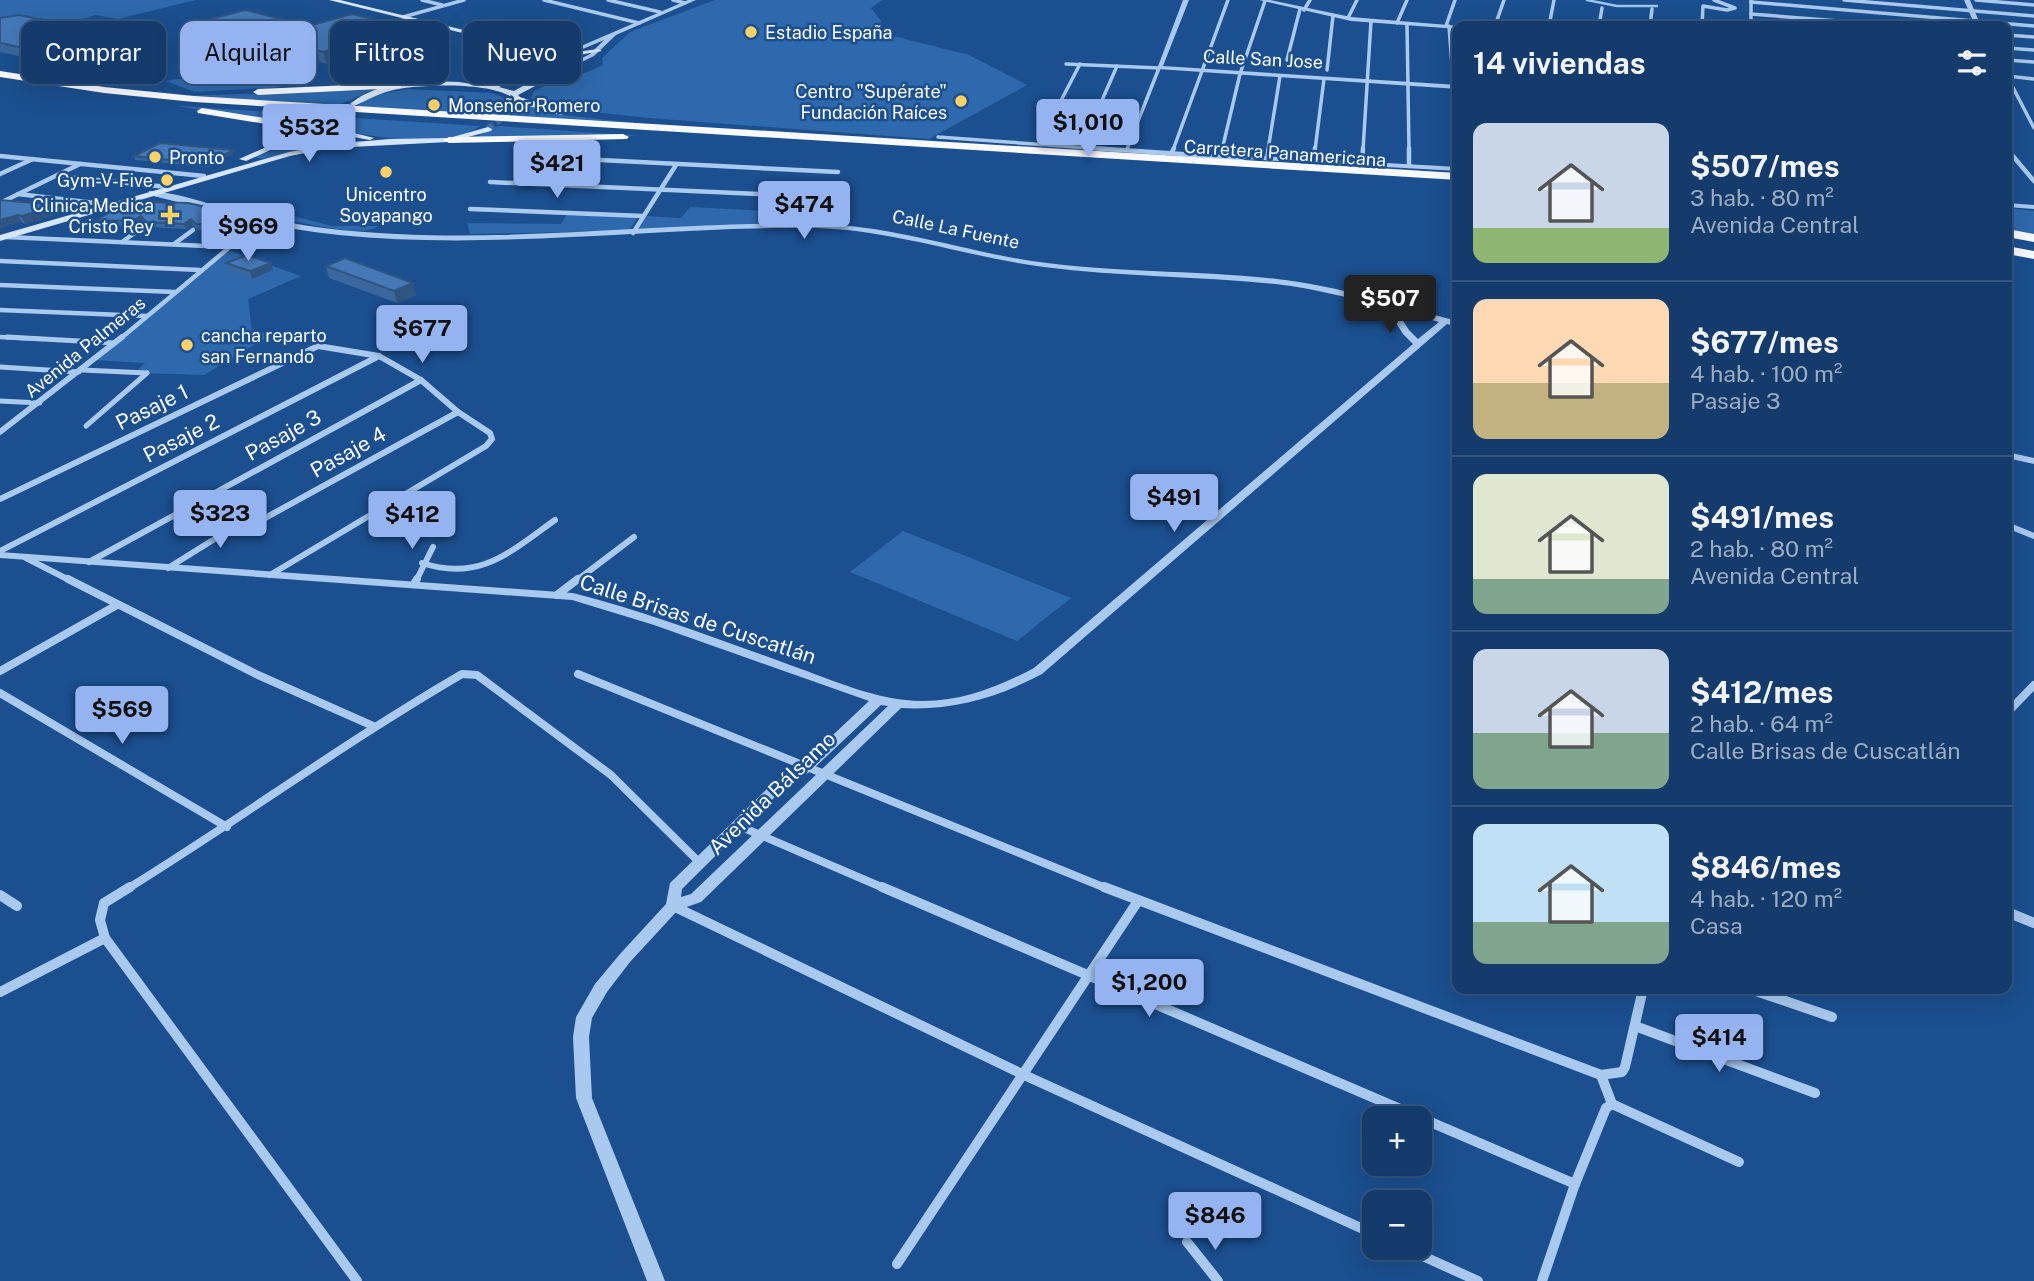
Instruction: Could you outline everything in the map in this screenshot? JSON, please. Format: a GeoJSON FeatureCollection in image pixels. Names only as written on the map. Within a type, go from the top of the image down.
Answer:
{"type":"FeatureCollection","features":[{"type":"Feature","properties":{"kind":"highway"},"geometry":{"type":"LineString","coordinates":[[0,74],[70,86],[194,99],[816,138]]}},
{"type":"Feature","properties":{"kind":"highway"},"geometry":{"type":"LineString","coordinates":[[0,84],[191,109],[313,131],[346,134]]}},
{"type":"Feature","properties":{"kind":"highway"},"geometry":{"type":"LineString","coordinates":[[0,84],[204,106],[774,139]]}},
{"type":"Feature","properties":{"kind":"highway"},"geometry":{"type":"LineString","coordinates":[[70,86],[186,93],[397,86]]}},
{"type":"Feature","properties":{"kind":"highway"},"geometry":{"type":"LineString","coordinates":[[517,97],[565,113],[816,138]]}},
{"type":"Feature","properties":{"kind":"highway"},"geometry":{"type":"LineString","coordinates":[[449,141],[656,137],[774,139]]}},
{"type":"Feature","properties":{"kind":"highway","name":"Carretera Panamericana"},"geometry":{"type":"LineString","coordinates":[[816,138],[1273,161],[1452,178]]}},
{"type":"Feature","properties":{"kind":"highway","name":"Carretera Panamericana"},"geometry":{"type":"LineString","coordinates":[[774,139],[1452,179]]}},
{"type":"Feature","properties":{"kind":"highway"},"geometry":{"type":"LineString","coordinates":[[2012,234],[2034,239]]}},
{"type":"Feature","properties":{"kind":"highway"},"geometry":{"type":"LineString","coordinates":[[2012,251],[2034,255]]}},
{"type":"Feature","properties":{"kind":"main road"},"geometry":{"type":"LineString","coordinates":[[326,1],[367,8],[463,32]]}},
{"type":"Feature","properties":{"kind":"main road"},"geometry":{"type":"LineString","coordinates":[[326,1],[399,16]]}},
{"type":"Feature","properties":{"kind":"main road"},"geometry":{"type":"LineString","coordinates":[[581,53],[598,51]]}},
{"type":"Feature","properties":{"kind":"main road"},"geometry":{"type":"LineString","coordinates":[[488,88],[502,84]]}},
{"type":"Feature","properties":{"kind":"main road"},"geometry":{"type":"LineString","coordinates":[[509,112],[517,97],[536,84]]}},
{"type":"Feature","properties":{"kind":"main road"},"geometry":{"type":"LineString","coordinates":[[354,104],[372,94],[397,86],[488,88],[517,97]]}},
{"type":"Feature","properties":{"kind":"main road"},"geometry":{"type":"LineString","coordinates":[[220,171],[313,131],[333,118],[332,129],[346,134],[397,142]]}},
{"type":"Feature","properties":{"kind":"main road"},"geometry":{"type":"LineString","coordinates":[[2,238],[220,171],[314,148],[449,141],[488,129]]}},
{"type":"Feature","properties":{"kind":"street"},"geometry":{"type":"LineString","coordinates":[[422,0],[443,6]]}},
{"type":"Feature","properties":{"kind":"street"},"geometry":{"type":"LineString","coordinates":[[399,16],[464,0]]}},
{"type":"Feature","properties":{"kind":"street"},"geometry":{"type":"LineString","coordinates":[[544,0],[639,23]]}},
{"type":"Feature","properties":{"kind":"street"},"geometry":{"type":"LineString","coordinates":[[608,0],[660,12]]}},
{"type":"Feature","properties":{"kind":"street"},"geometry":{"type":"LineString","coordinates":[[673,0],[685,3]]}},
{"type":"Feature","properties":{"kind":"street"},"geometry":{"type":"LineString","coordinates":[[581,48],[693,0]]}},
{"type":"Feature","properties":{"kind":"street"},"geometry":{"type":"LineString","coordinates":[[1128,149],[1186,0]]}},
{"type":"Feature","properties":{"kind":"street"},"geometry":{"type":"LineString","coordinates":[[1172,152],[1228,0]]}},
{"type":"Feature","properties":{"kind":"street"},"geometry":{"type":"LineString","coordinates":[[1224,159],[1240,74],[1264,0],[1333,16],[1452,26]]}},
{"type":"Feature","properties":{"kind":"street"},"geometry":{"type":"LineString","coordinates":[[1287,60],[1302,9],[1310,0]]}},
{"type":"Feature","properties":{"kind":"street"},"geometry":{"type":"LineString","coordinates":[[1348,18],[1357,0]]}},
{"type":"Feature","properties":{"kind":"street"},"geometry":{"type":"LineString","coordinates":[[1396,23],[1407,0]]}},
{"type":"Feature","properties":{"kind":"street"},"geometry":{"type":"LineString","coordinates":[[1452,60],[1447,26],[1455,0]]}},
{"type":"Feature","properties":{"kind":"street"},"geometry":{"type":"LineString","coordinates":[[1497,21],[1504,0]]}},
{"type":"Feature","properties":{"kind":"street"},"geometry":{"type":"LineString","coordinates":[[1550,21],[1554,0]]}},
{"type":"Feature","properties":{"kind":"street"},"geometry":{"type":"LineString","coordinates":[[1702,21],[1703,6],[1727,10],[1735,8],[1714,0]]}},
{"type":"Feature","properties":{"kind":"street"},"geometry":{"type":"LineString","coordinates":[[1844,0],[2034,16]]}},
{"type":"Feature","properties":{"kind":"street"},"geometry":{"type":"LineString","coordinates":[[1966,0],[1976,21]]}},
{"type":"Feature","properties":{"kind":"street"},"geometry":{"type":"LineString","coordinates":[[1976,0],[2034,5]]}},
{"type":"Feature","properties":{"kind":"street"},"geometry":{"type":"LineString","coordinates":[[1751,21],[1751,1],[1948,21]]}},
{"type":"Feature","properties":{"kind":"street"},"geometry":{"type":"LineString","coordinates":[[1600,21],[1601,8]]}},
{"type":"Feature","properties":{"kind":"street"},"geometry":{"type":"LineString","coordinates":[[1651,21],[1652,9]]}},
{"type":"Feature","properties":{"kind":"street"},"geometry":{"type":"LineString","coordinates":[[1751,13],[1845,21]]}},
{"type":"Feature","properties":{"kind":"street"},"geometry":{"type":"LineString","coordinates":[[1327,70],[1333,16]]}},
{"type":"Feature","properties":{"kind":"street"},"geometry":{"type":"LineString","coordinates":[[1362,163],[1371,21]]}},
{"type":"Feature","properties":{"kind":"street"},"geometry":{"type":"LineString","coordinates":[[1407,24],[1409,166]]}},
{"type":"Feature","properties":{"kind":"street"},"geometry":{"type":"LineString","coordinates":[[2012,25],[2034,26]]}},
{"type":"Feature","properties":{"kind":"street"},"geometry":{"type":"LineString","coordinates":[[581,60],[598,51],[616,32]]}},
{"type":"Feature","properties":{"kind":"street"},"geometry":{"type":"LineString","coordinates":[[2012,35],[2034,37]]}},
{"type":"Feature","properties":{"kind":"street"},"geometry":{"type":"LineString","coordinates":[[2012,48],[2034,50]]}},
{"type":"Feature","properties":{"kind":"street"},"geometry":{"type":"LineString","coordinates":[[2012,60],[2034,62]]}},
{"type":"Feature","properties":{"kind":"street","name":"Calle San Jose"},"geometry":{"type":"LineString","coordinates":[[1066,64],[1452,87]]}},
{"type":"Feature","properties":{"kind":"street"},"geometry":{"type":"LineString","coordinates":[[1039,143],[1080,64]]}},
{"type":"Feature","properties":{"kind":"street"},"geometry":{"type":"LineString","coordinates":[[1082,146],[1117,66]]}},
{"type":"Feature","properties":{"kind":"street"},"geometry":{"type":"LineString","coordinates":[[1273,161],[1280,76]]}},
{"type":"Feature","properties":{"kind":"street"},"geometry":{"type":"LineString","coordinates":[[2012,77],[2034,79]]}},
{"type":"Feature","properties":{"kind":"street"},"geometry":{"type":"LineString","coordinates":[[1313,161],[1324,79]]}},
{"type":"Feature","properties":{"kind":"street"},"geometry":{"type":"LineString","coordinates":[[2012,86],[2034,128]]}},
{"type":"Feature","properties":{"kind":"street"},"geometry":{"type":"LineString","coordinates":[[938,137],[1172,152],[1224,159],[1452,169]]}},
{"type":"Feature","properties":{"kind":"street"},"geometry":{"type":"LineString","coordinates":[[2012,155],[2034,181]]}},
{"type":"Feature","properties":{"kind":"street"},"geometry":{"type":"LineString","coordinates":[[0,156],[204,176]]}},
{"type":"Feature","properties":{"kind":"street"},"geometry":{"type":"LineString","coordinates":[[540,157],[838,172]]}},
{"type":"Feature","properties":{"kind":"street"},"geometry":{"type":"LineString","coordinates":[[0,174],[33,159]]}},
{"type":"Feature","properties":{"kind":"street"},"geometry":{"type":"LineString","coordinates":[[0,203],[80,164]]}},
{"type":"Feature","properties":{"kind":"street"},"geometry":{"type":"LineString","coordinates":[[633,233],[676,164]]}},
{"type":"Feature","properties":{"kind":"street"},"geometry":{"type":"LineString","coordinates":[[55,176],[168,187]]}},
{"type":"Feature","properties":{"kind":"street"},"geometry":{"type":"LineString","coordinates":[[490,182],[803,196]]}},
{"type":"Feature","properties":{"kind":"street","name":"Calle La Fuente"},"geometry":{"type":"LineString","coordinates":[[152,193],[333,232],[405,237],[633,233],[798,226],[857,228],[895,233],[1033,263],[1276,282],[1388,304],[1452,324]]}},
{"type":"Feature","properties":{"kind":"street"},"geometry":{"type":"LineString","coordinates":[[18,194],[112,205]]}},
{"type":"Feature","properties":{"kind":"street"},"geometry":{"type":"LineString","coordinates":[[2012,205],[2034,207]]}},
{"type":"Feature","properties":{"kind":"street"},"geometry":{"type":"LineString","coordinates":[[470,209],[643,216]]}},
{"type":"Feature","properties":{"kind":"street"},"geometry":{"type":"LineString","coordinates":[[187,283],[263,219]]}},
{"type":"Feature","properties":{"kind":"street"},"geometry":{"type":"LineString","coordinates":[[122,242],[143,227]]}},
{"type":"Feature","properties":{"kind":"street"},"geometry":{"type":"LineString","coordinates":[[174,244],[193,230]]}},
{"type":"Feature","properties":{"kind":"street"},"geometry":{"type":"LineString","coordinates":[[2,238],[228,247]]}},
{"type":"Feature","properties":{"kind":"street"},"geometry":{"type":"LineString","coordinates":[[0,261],[201,270]]}},
{"type":"Feature","properties":{"kind":"street","name":"Avenida Palmeras"},"geometry":{"type":"LineString","coordinates":[[0,432],[81,371],[187,283]]}},
{"type":"Feature","properties":{"kind":"street"},"geometry":{"type":"LineString","coordinates":[[0,285],[175,292]]}},
{"type":"Feature","properties":{"kind":"street"},"geometry":{"type":"LineString","coordinates":[[1388,304],[1406,332],[1418,344]]}},
{"type":"Feature","properties":{"kind":"street"},"geometry":{"type":"LineString","coordinates":[[0,310],[147,316]]}},
{"type":"Feature","properties":{"kind":"street","name":"Calle Brisas de Cuscatlán"},"geometry":{"type":"LineString","coordinates":[[0,553],[26,558],[558,595],[646,619],[878,700],[897,704],[940,705],[1005,690],[1038,671],[1445,321]]}},
{"type":"Feature","properties":{"kind":"street"},"geometry":{"type":"LineString","coordinates":[[1430,334],[1452,328]]}},
{"type":"Feature","properties":{"kind":"street"},"geometry":{"type":"LineString","coordinates":[[0,337],[115,343]]}},
{"type":"Feature","properties":{"kind":"street","name":"Pasaje 1"},"geometry":{"type":"LineString","coordinates":[[0,499],[318,346],[379,356]]}},
{"type":"Feature","properties":{"kind":"street"},"geometry":{"type":"LineString","coordinates":[[270,575],[486,446],[492,439],[490,433],[457,412],[421,380],[379,356]]}},
{"type":"Feature","properties":{"kind":"street","name":"Pasaje 2"},"geometry":{"type":"LineString","coordinates":[[0,553],[379,356]]}},
{"type":"Feature","properties":{"kind":"street"},"geometry":{"type":"LineString","coordinates":[[0,367],[147,373],[86,426]]}},
{"type":"Feature","properties":{"kind":"street","name":"Pasaje 3"},"geometry":{"type":"LineString","coordinates":[[89,562],[421,380]]}},
{"type":"Feature","properties":{"kind":"street"},"geometry":{"type":"LineString","coordinates":[[0,401],[40,403]]}},
{"type":"Feature","properties":{"kind":"street","name":"Pasaje 4"},"geometry":{"type":"LineString","coordinates":[[245,520],[256,523],[457,412]]}},
{"type":"Feature","properties":{"kind":"street"},"geometry":{"type":"LineString","coordinates":[[2012,456],[2034,461]]}},
{"type":"Feature","properties":{"kind":"street"},"geometry":{"type":"LineString","coordinates":[[197,503],[245,520]]}},
{"type":"Feature","properties":{"kind":"street"},"geometry":{"type":"LineString","coordinates":[[169,568],[245,520]]}},
{"type":"Feature","properties":{"kind":"street"},"geometry":{"type":"LineString","coordinates":[[422,563],[451,572],[473,571],[555,520]]}},
{"type":"Feature","properties":{"kind":"street"},"geometry":{"type":"LineString","coordinates":[[2012,527],[2034,536]]}},
{"type":"Feature","properties":{"kind":"street"},"geometry":{"type":"LineString","coordinates":[[558,595],[634,537]]}},
{"type":"Feature","properties":{"kind":"street"},"geometry":{"type":"LineString","coordinates":[[414,584],[422,573],[422,563],[433,547]]}},
{"type":"Feature","properties":{"kind":"street"},"geometry":{"type":"LineString","coordinates":[[26,558],[258,675],[373,726]]}},
{"type":"Feature","properties":{"kind":"street"},"geometry":{"type":"LineString","coordinates":[[0,671],[117,605]]}},
{"type":"Feature","properties":{"kind":"street"},"geometry":{"type":"LineString","coordinates":[[357,1281],[105,938],[100,920],[104,902],[227,827],[373,726],[463,674],[477,675],[611,775],[699,862]]}},
{"type":"Feature","properties":{"kind":"street"},"geometry":{"type":"LineString","coordinates":[[578,674],[1138,901],[1601,1075],[1622,1072],[1642,994]]}},
{"type":"Feature","properties":{"kind":"street"},"geometry":{"type":"LineString","coordinates":[[2012,708],[2034,685]]}},
{"type":"Feature","properties":{"kind":"street"},"geometry":{"type":"LineString","coordinates":[[0,693],[227,827]]}},
{"type":"Feature","properties":{"kind":"street","name":"Avenida Bálsamo"},"geometry":{"type":"LineString","coordinates":[[673,906],[675,887],[699,862],[777,787],[806,768],[878,700]]}},
{"type":"Feature","properties":{"kind":"street","name":"Avenida Bálsamo"},"geometry":{"type":"LineString","coordinates":[[656,1281],[584,1098],[581,1037],[584,1017],[601,988],[673,906],[696,898],[897,704]]}},
{"type":"Feature","properties":{"kind":"street"},"geometry":{"type":"LineString","coordinates":[[736,825],[1574,1184]]}},
{"type":"Feature","properties":{"kind":"street"},"geometry":{"type":"LineString","coordinates":[[0,895],[17,906]]}},
{"type":"Feature","properties":{"kind":"street"},"geometry":{"type":"LineString","coordinates":[[897,1264],[1022,1074],[1090,978],[1138,901]]}},
{"type":"Feature","properties":{"kind":"street"},"geometry":{"type":"LineString","coordinates":[[673,906],[1022,1074],[1362,1229]]}},
{"type":"Feature","properties":{"kind":"street"},"geometry":{"type":"LineString","coordinates":[[2012,914],[2034,923]]}},
{"type":"Feature","properties":{"kind":"street"},"geometry":{"type":"LineString","coordinates":[[0,992],[105,938]]}},
{"type":"Feature","properties":{"kind":"street"},"geometry":{"type":"LineString","coordinates":[[1765,994],[1832,1017]]}},
{"type":"Feature","properties":{"kind":"street"},"geometry":{"type":"LineString","coordinates":[[1634,1026],[1815,1093]]}},
{"type":"Feature","properties":{"kind":"street"},"geometry":{"type":"LineString","coordinates":[[1601,1075],[1612,1104]]}},
{"type":"Feature","properties":{"kind":"street"},"geometry":{"type":"LineString","coordinates":[[1542,1281],[1574,1184],[1606,1108],[1612,1104],[1624,1107],[1740,1162]]}},
{"type":"Feature","properties":{"kind":"street"},"geometry":{"type":"LineString","coordinates":[[1187,1242],[1217,1281]]}},
{"type":"Feature","properties":{"kind":"street"},"geometry":{"type":"LineString","coordinates":[[1432,1260],[1478,1281]]}},
{"type":"Feature","properties":{"kind":"shaded area"},"geometry":{"type":"Polygon","coordinates":[[[0,0],[196,0],[118,19],[96,15],[74,21],[42,21],[14,15],[0,18],[0,0]]]}},
{"type":"Feature","properties":{"kind":"shaded area"},"geometry":{"type":"Polygon","coordinates":[[[715,0],[882,0],[871,8],[881,21],[877,32],[969,55],[1027,85],[929,139],[649,118],[574,110],[531,98],[534,91],[552,84],[581,84],[581,74],[603,65],[602,58],[630,32],[715,0]]]}},
{"type":"Feature","properties":{"kind":"shaded area"},"geometry":{"type":"Polygon","coordinates":[[[180,79],[180,84],[261,84],[285,87],[195,92],[166,81],[180,79]]]}},
{"type":"Feature","properties":{"kind":"shaded area"},"geometry":{"type":"Polygon","coordinates":[[[407,89],[492,93],[503,97],[505,103],[496,114],[356,106],[375,95],[407,89]]]}},
{"type":"Feature","properties":{"kind":"shaded area"},"geometry":{"type":"Polygon","coordinates":[[[372,90],[340,105],[175,96],[372,90]]]}},
{"type":"Feature","properties":{"kind":"shaded area"},"geometry":{"type":"Polygon","coordinates":[[[521,104],[563,115],[663,126],[510,117],[521,104]]]}},
{"type":"Feature","properties":{"kind":"shaded area"},"geometry":{"type":"Polygon","coordinates":[[[177,106],[197,107],[325,116],[307,128],[177,106]]]}},
{"type":"Feature","properties":{"kind":"shaded area"},"geometry":{"type":"Polygon","coordinates":[[[339,117],[480,126],[466,133],[432,140],[394,139],[343,131],[335,121],[339,117]]]}},
{"type":"Feature","properties":{"kind":"shaded area"},"geometry":{"type":"Polygon","coordinates":[[[498,126],[641,136],[474,138],[498,126]]]}},
{"type":"Feature","properties":{"kind":"shaded area"},"geometry":{"type":"Polygon","coordinates":[[[314,134],[367,142],[315,146],[261,159],[255,157],[314,134]]]}},
{"type":"Feature","properties":{"kind":"shaded area"},"geometry":{"type":"Polygon","coordinates":[[[255,206],[332,226],[378,226],[355,231],[316,226],[249,210],[255,206]]]}},
{"type":"Feature","properties":{"kind":"shaded area"},"geometry":{"type":"Polygon","coordinates":[[[690,207],[787,212],[772,220],[736,227],[638,228],[646,216],[681,218],[690,207]]]}},
{"type":"Feature","properties":{"kind":"shaded area"},"geometry":{"type":"Polygon","coordinates":[[[2012,209],[2034,211],[2034,238],[2012,234],[2012,209]]]}},
{"type":"Feature","properties":{"kind":"shaded area"},"geometry":{"type":"Polygon","coordinates":[[[568,213],[639,216],[630,229],[616,231],[470,234],[467,223],[561,224],[568,213]]]}},
{"type":"Feature","properties":{"kind":"shaded area"},"geometry":{"type":"Polygon","coordinates":[[[225,249],[301,276],[248,299],[252,331],[273,334],[204,375],[134,373],[145,363],[94,360],[225,249]]]}},
{"type":"Feature","properties":{"kind":"shaded area"},"geometry":{"type":"Polygon","coordinates":[[[903,531],[1071,598],[1017,641],[850,572],[903,531]]]}},
{"type":"Feature","properties":{"kind":"building"},"geometry":{"type":"Polygon","coordinates":[[[245,10],[289,21],[207,21],[245,10]]]}},
{"type":"Feature","properties":{"kind":"building"},"geometry":{"type":"Polygon","coordinates":[[[352,14],[381,21],[330,21],[330,50],[323,52],[317,50],[316,24],[352,14]]]}},
{"type":"Feature","properties":{"kind":"building"},"geometry":{"type":"Polygon","coordinates":[[[19,15],[49,21],[21,21],[21,48],[0,43],[0,18],[19,15]]]}},
{"type":"Feature","properties":{"kind":"building"},"geometry":{"type":"Polygon","coordinates":[[[160,143],[233,150],[208,164],[134,156],[160,143]]]}},
{"type":"Feature","properties":{"kind":"building"},"geometry":{"type":"Polygon","coordinates":[[[0,200],[58,205],[0,220],[0,200]]]}},
{"type":"Feature","properties":{"kind":"building"},"geometry":{"type":"Polygon","coordinates":[[[147,202],[188,203],[230,212],[214,225],[196,224],[191,219],[184,224],[146,222],[141,216],[132,221],[97,220],[118,207],[147,202]]]}},
{"type":"Feature","properties":{"kind":"building"},"geometry":{"type":"Polygon","coordinates":[[[247,255],[271,263],[250,271],[226,263],[247,255]]]}},
{"type":"Feature","properties":{"kind":"building"},"geometry":{"type":"Polygon","coordinates":[[[345,258],[413,283],[394,291],[326,266],[345,258]]]}},
{"type":"Feature","properties":{"kind":"waterway"},"geometry":{"type":"LineString","coordinates":[[1587,0],[1617,6],[1657,6]]}},
{"type":"Feature","properties":{"kind":"tunnel"},"geometry":{"type":"LineString","coordinates":[[335,117],[354,104]]}},
{"type":"Feature","properties":{"kind":"tunnel"},"geometry":{"type":"LineString","coordinates":[[488,129],[509,112]]}},
{"type":"Feature","properties":{"kind":"place","name":"Estadio España"},"geometry":{"type":"Point","coordinates":[751,32]}},
{"type":"Feature","properties":{"kind":"place","name":"Centro \"Supérate\" Fundación Raíces"},"geometry":{"type":"Point","coordinates":[961,101]}},
{"type":"Feature","properties":{"kind":"place","name":"Monseñor Romero"},"geometry":{"type":"Point","coordinates":[434,105]}},
{"type":"Feature","properties":{"kind":"place","name":"Pronto"},"geometry":{"type":"Point","coordinates":[155,157]}},
{"type":"Feature","properties":{"kind":"place","name":"Unicentro Soyapango"},"geometry":{"type":"Point","coordinates":[386,172]}},
{"type":"Feature","properties":{"kind":"place","name":"Gym-V-Five"},"geometry":{"type":"Point","coordinates":[167,180]}},
{"type":"Feature","properties":{"kind":"place","name":"Clinica Medica Cristo Rey"},"geometry":{"type":"Point","coordinates":[170,215]}},
{"type":"Feature","properties":{"kind":"place","name":"cancha reparto san Fernando"},"geometry":{"type":"Point","coordinates":[187,345]}}]}
